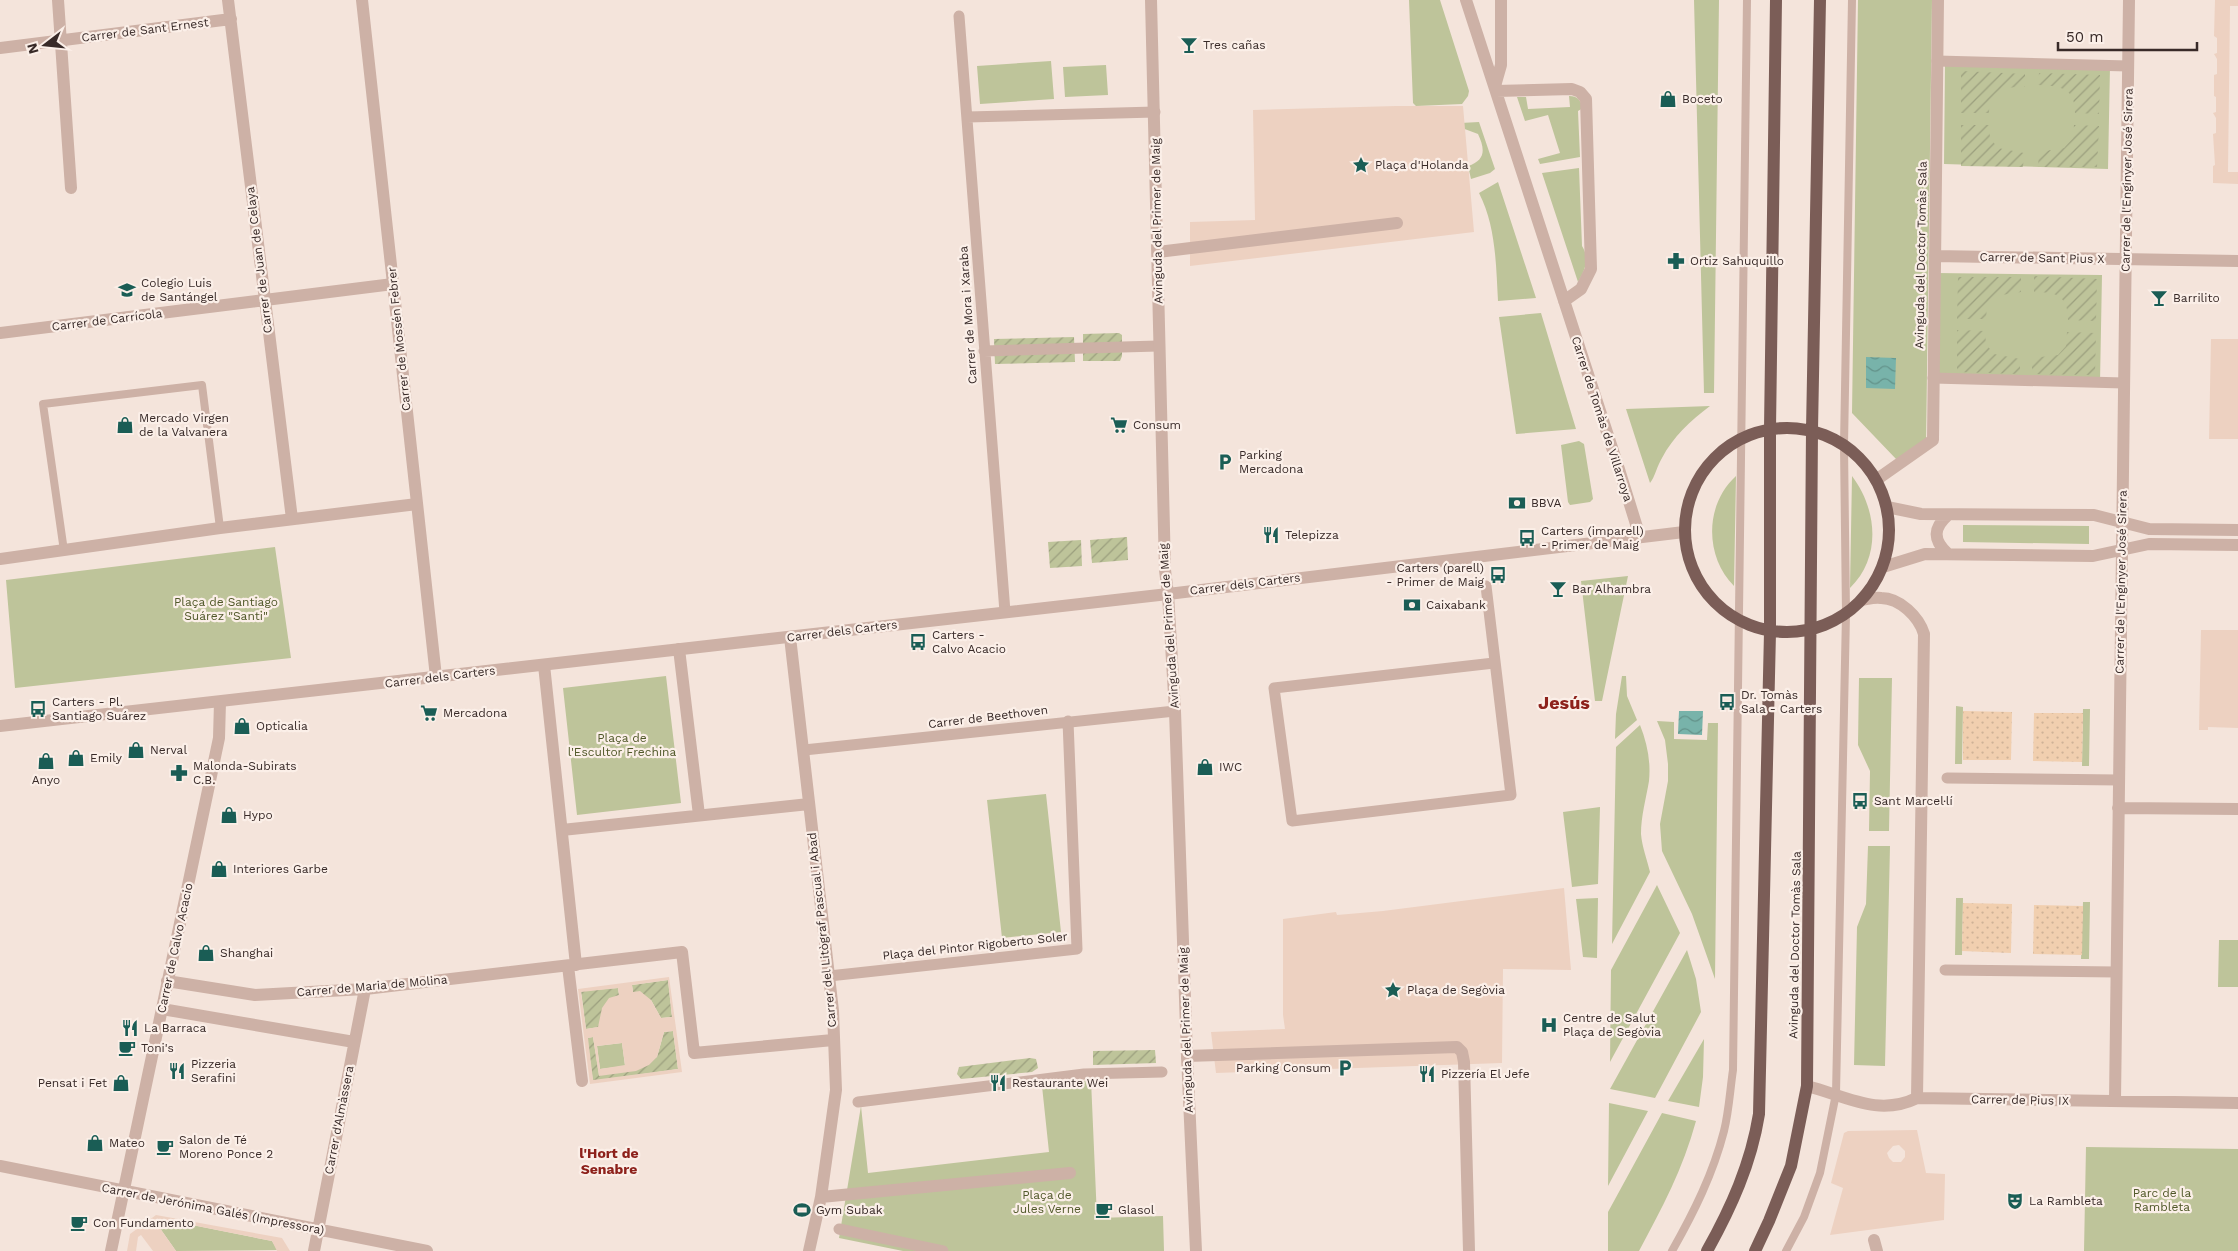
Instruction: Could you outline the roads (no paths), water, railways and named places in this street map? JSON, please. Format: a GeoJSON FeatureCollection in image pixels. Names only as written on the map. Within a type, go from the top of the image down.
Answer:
{"type":"FeatureCollection","features":[{"type":"Feature","properties":{"kind":"main road"},"geometry":{"type":"LineString","coordinates":[[1707,1251],[1739,1186],[1754,1137],[1758,1114],[1770,632],[1770,428],[1776,0]]}},
{"type":"Feature","properties":{"kind":"main road","name":"Avinguda del Doctor Tomàs Sala"},"geometry":{"type":"LineString","coordinates":[[1755,1251],[1791,1166],[1807,1086],[1812,430],[1820,0]]}},
{"type":"Feature","properties":{"kind":"main road"},"geometry":{"type":"LineString","coordinates":[[1770,428],[1812,430],[1829,436],[1844,445],[1862,461],[1876,480],[1887,507],[1889,538],[1883,567],[1862,600],[1846,614],[1810,630],[1770,632],[1738,621],[1705,593],[1694,574],[1687,554],[1684,532],[1686,509],[1701,474],[1721,450],[1741,438],[1770,428]]}},
{"type":"Feature","properties":{"kind":"street"},"geometry":{"type":"LineString","coordinates":[[58,0],[72,188]]}},
{"type":"Feature","properties":{"kind":"street","name":"Carrer de Juan de Celaya"},"geometry":{"type":"LineString","coordinates":[[228,0],[292,519]]}},
{"type":"Feature","properties":{"kind":"street","name":"Carrer de Mossén Febrer"},"geometry":{"type":"LineString","coordinates":[[362,0],[436,677]]}},
{"type":"Feature","properties":{"kind":"street","name":"Avinguda del Primer de Maig"},"geometry":{"type":"LineString","coordinates":[[1151,0],[1165,570],[1175,711],[1196,1251]]}},
{"type":"Feature","properties":{"kind":"street","name":"Carrer de Tomàs de Villarroya"},"geometry":{"type":"LineString","coordinates":[[1466,0],[1640,537]]}},
{"type":"Feature","properties":{"kind":"street"},"geometry":{"type":"LineString","coordinates":[[1501,0],[1501,65],[1495,89],[1572,89],[1580,92],[1586,99],[1591,269],[1581,288],[1564,302]]}},
{"type":"Feature","properties":{"kind":"street","name":"Avinguda del Doctor Tomàs Sala"},"geometry":{"type":"LineString","coordinates":[[1876,480],[1933,440],[1938,0]]}},
{"type":"Feature","properties":{"kind":"street","name":"Carrer de l'Enginyer José Sirera"},"geometry":{"type":"LineString","coordinates":[[2115,1101],[2129,0]]}},
{"type":"Feature","properties":{"kind":"street","name":"Carrer de Mora i Xaraba"},"geometry":{"type":"LineString","coordinates":[[959,16],[1005,612]]}},
{"type":"Feature","properties":{"kind":"street","name":"Carrer de Sant Ernest"},"geometry":{"type":"LineString","coordinates":[[0,48],[231,19]]}},
{"type":"Feature","properties":{"kind":"street"},"geometry":{"type":"LineString","coordinates":[[1937,61],[2128,66]]}},
{"type":"Feature","properties":{"kind":"street"},"geometry":{"type":"LineString","coordinates":[[967,116],[1155,112]]}},
{"type":"Feature","properties":{"kind":"street"},"geometry":{"type":"LineString","coordinates":[[1158,252],[1397,223]]}},
{"type":"Feature","properties":{"kind":"street","name":"Carrer de Sant Pius X"},"geometry":{"type":"LineString","coordinates":[[1935,256],[2238,261]]}},
{"type":"Feature","properties":{"kind":"street","name":"Carrer de Carrícola"},"geometry":{"type":"LineString","coordinates":[[0,333],[393,284]]}},
{"type":"Feature","properties":{"kind":"street"},"geometry":{"type":"LineString","coordinates":[[984,351],[1158,346]]}},
{"type":"Feature","properties":{"kind":"street"},"geometry":{"type":"LineString","coordinates":[[1933,378],[2124,383]]}},
{"type":"Feature","properties":{"kind":"street"},"geometry":{"type":"LineString","coordinates":[[0,559],[220,528],[417,504]]}},
{"type":"Feature","properties":{"kind":"street"},"geometry":{"type":"LineString","coordinates":[[1887,507],[1921,514],[1948,516],[2094,515],[2149,530],[2238,530]]}},
{"type":"Feature","properties":{"kind":"street"},"geometry":{"type":"LineString","coordinates":[[1947,553],[1938,541],[1936,533],[1939,523],[1948,516]]}},
{"type":"Feature","properties":{"kind":"street","name":"Carrer dels Carters"},"geometry":{"type":"LineString","coordinates":[[0,726],[1168,594],[1684,532]]}},
{"type":"Feature","properties":{"kind":"street"},"geometry":{"type":"LineString","coordinates":[[1883,567],[1925,554],[2093,556],[2149,544],[2238,546]]}},
{"type":"Feature","properties":{"kind":"street"},"geometry":{"type":"LineString","coordinates":[[1486,586],[1511,795],[1292,821],[1274,688],[1494,663]]}},
{"type":"Feature","properties":{"kind":"street"},"geometry":{"type":"LineString","coordinates":[[1862,600],[1881,598],[1894,600],[1916,618],[1924,634],[1917,1098]]}},
{"type":"Feature","properties":{"kind":"street","name":"Carrer del Litògraf Pascual i Abad"},"geometry":{"type":"LineString","coordinates":[[790,637],[833,1011],[836,1090],[821,1197],[809,1251]]}},
{"type":"Feature","properties":{"kind":"street"},"geometry":{"type":"LineString","coordinates":[[679,649],[699,815]]}},
{"type":"Feature","properties":{"kind":"street"},"geometry":{"type":"LineString","coordinates":[[544,665],[562,830],[582,1081]]}},
{"type":"Feature","properties":{"kind":"street","name":"Carrer de Calvo Acacio"},"geometry":{"type":"LineString","coordinates":[[111,1251],[122,1190],[219,738],[220,702]]}},
{"type":"Feature","properties":{"kind":"street","name":"Carrer de Beethoven"},"geometry":{"type":"LineString","coordinates":[[804,750],[1175,711]]}},
{"type":"Feature","properties":{"kind":"street","name":"Plaça del Pintor Rigoberto Soler"},"geometry":{"type":"LineString","coordinates":[[829,976],[1077,949],[1068,721]]}},
{"type":"Feature","properties":{"kind":"street"},"geometry":{"type":"LineString","coordinates":[[1947,778],[2118,780]]}},
{"type":"Feature","properties":{"kind":"street"},"geometry":{"type":"LineString","coordinates":[[562,830],[809,804]]}},
{"type":"Feature","properties":{"kind":"street"},"geometry":{"type":"LineString","coordinates":[[2118,808],[2238,809]]}},
{"type":"Feature","properties":{"kind":"street"},"geometry":{"type":"LineString","coordinates":[[572,965],[682,952],[694,1053],[833,1040]]}},
{"type":"Feature","properties":{"kind":"street","name":"Carrer de Maria de Molina"},"geometry":{"type":"LineString","coordinates":[[167,981],[255,994],[365,989],[572,965]]}},
{"type":"Feature","properties":{"kind":"street"},"geometry":{"type":"LineString","coordinates":[[1945,970],[2116,972]]}},
{"type":"Feature","properties":{"kind":"street","name":"Carrer d'Almàssera"},"geometry":{"type":"LineString","coordinates":[[314,1251],[365,989]]}},
{"type":"Feature","properties":{"kind":"street"},"geometry":{"type":"LineString","coordinates":[[162,1009],[354,1042]]}},
{"type":"Feature","properties":{"kind":"street"},"geometry":{"type":"LineString","coordinates":[[1187,1056],[1458,1047],[1462,1052],[1464,1062],[1469,1251]]}},
{"type":"Feature","properties":{"kind":"street"},"geometry":{"type":"LineString","coordinates":[[858,1102],[1084,1074],[1162,1072]]}},
{"type":"Feature","properties":{"kind":"street","name":"Carrer de Pius IX"},"geometry":{"type":"LineString","coordinates":[[1807,1086],[1865,1105],[1878,1107],[1897,1106],[1917,1098],[2238,1103]]}},
{"type":"Feature","properties":{"kind":"street","name":"Carrer de Jerónima Galés (Impressora)"},"geometry":{"type":"LineString","coordinates":[[0,1166],[427,1251]]}},
{"type":"Feature","properties":{"kind":"street"},"geometry":{"type":"LineString","coordinates":[[821,1197],[1070,1173]]}},
{"type":"Feature","properties":{"kind":"street"},"geometry":{"type":"LineString","coordinates":[[839,1228],[943,1251]]}},
{"type":"Feature","properties":{"kind":"lane"},"geometry":{"type":"LineString","coordinates":[[1672,1251],[1692,1215],[1715,1160],[1726,1122],[1733,1070],[1747,0]]}},
{"type":"Feature","properties":{"kind":"lane"},"geometry":{"type":"LineString","coordinates":[[1786,1251],[1804,1217],[1820,1173],[1836,1094],[1846,614],[1844,445],[1852,0]]}},
{"type":"Feature","properties":{"kind":"lane"},"geometry":{"type":"LineString","coordinates":[[64,550],[43,404],[202,385],[220,528]]}},
{"type":"Feature","properties":{"kind":"water"},"geometry":{"type":"Polygon","coordinates":[[[1866,357],[1896,358],[1895,389],[1866,388],[1866,357]]]}},
{"type":"Feature","properties":{"kind":"water"},"geometry":{"type":"Polygon","coordinates":[[[1679,711],[1703,711],[1702,735],[1678,734],[1679,711]]]}},
{"type":"Feature","properties":{"kind":"place","name":"Tres cañas"},"geometry":{"type":"Point","coordinates":[1189,45]}},
{"type":"Feature","properties":{"kind":"place","name":"Boceto"},"geometry":{"type":"Point","coordinates":[1668,99]}},
{"type":"Feature","properties":{"kind":"place","name":"Plaça d'Holanda"},"geometry":{"type":"Point","coordinates":[1361,165]}},
{"type":"Feature","properties":{"kind":"place","name":"Ortiz Sahuquillo"},"geometry":{"type":"Point","coordinates":[1676,261]}},
{"type":"Feature","properties":{"kind":"place","name":"Colegio Luis de Santángel"},"geometry":{"type":"Point","coordinates":[127,290]}},
{"type":"Feature","properties":{"kind":"place","name":"Barrilito"},"geometry":{"type":"Point","coordinates":[2159,298]}},
{"type":"Feature","properties":{"kind":"place","name":"Mercado Virgen de la Valvanera"},"geometry":{"type":"Point","coordinates":[125,425]}},
{"type":"Feature","properties":{"kind":"place","name":"Consum"},"geometry":{"type":"Point","coordinates":[1119,425]}},
{"type":"Feature","properties":{"kind":"place","name":"Parking Mercadona"},"geometry":{"type":"Point","coordinates":[1225,462]}},
{"type":"Feature","properties":{"kind":"place","name":"BBVA"},"geometry":{"type":"Point","coordinates":[1517,503]}},
{"type":"Feature","properties":{"kind":"place","name":"Telepizza"},"geometry":{"type":"Point","coordinates":[1271,535]}},
{"type":"Feature","properties":{"kind":"place","name":"Carters (imparell) - Primer de Maig"},"geometry":{"type":"Point","coordinates":[1527,538]}},
{"type":"Feature","properties":{"kind":"place","name":"Carters (parell) - Primer de Maig"},"geometry":{"type":"Point","coordinates":[1498,575]}},
{"type":"Feature","properties":{"kind":"place","name":"Bar Alhambra"},"geometry":{"type":"Point","coordinates":[1558,589]}},
{"type":"Feature","properties":{"kind":"place","name":"Caixabank"},"geometry":{"type":"Point","coordinates":[1412,605]}},
{"type":"Feature","properties":{"kind":"place","name":"Carters - Calvo Acacio"},"geometry":{"type":"Point","coordinates":[918,642]}},
{"type":"Feature","properties":{"kind":"place","name":"Dr. Tomàs Sala - Carters"},"geometry":{"type":"Point","coordinates":[1727,702]}},
{"type":"Feature","properties":{"kind":"place","name":"Carters - Pl. Santiago Suárez"},"geometry":{"type":"Point","coordinates":[38,709]}},
{"type":"Feature","properties":{"kind":"place","name":"Mercadona"},"geometry":{"type":"Point","coordinates":[429,713]}},
{"type":"Feature","properties":{"kind":"place","name":"Opticalia"},"geometry":{"type":"Point","coordinates":[242,726]}},
{"type":"Feature","properties":{"kind":"place","name":"Nerval"},"geometry":{"type":"Point","coordinates":[136,750]}},
{"type":"Feature","properties":{"kind":"place","name":"Emily"},"geometry":{"type":"Point","coordinates":[76,758]}},
{"type":"Feature","properties":{"kind":"place","name":"Anyo"},"geometry":{"type":"Point","coordinates":[46,761]}},
{"type":"Feature","properties":{"kind":"place","name":"IWC"},"geometry":{"type":"Point","coordinates":[1205,767]}},
{"type":"Feature","properties":{"kind":"place","name":"Malonda-Subirats C.B."},"geometry":{"type":"Point","coordinates":[179,773]}},
{"type":"Feature","properties":{"kind":"place","name":"Sant Marcel·lí"},"geometry":{"type":"Point","coordinates":[1860,801]}},
{"type":"Feature","properties":{"kind":"place","name":"Hypo"},"geometry":{"type":"Point","coordinates":[229,815]}},
{"type":"Feature","properties":{"kind":"place","name":"Interiores Garbe"},"geometry":{"type":"Point","coordinates":[219,869]}},
{"type":"Feature","properties":{"kind":"place","name":"Shanghai"},"geometry":{"type":"Point","coordinates":[206,953]}},
{"type":"Feature","properties":{"kind":"place","name":"Plaça de Segòvia"},"geometry":{"type":"Point","coordinates":[1393,990]}},
{"type":"Feature","properties":{"kind":"place","name":"Centre de Salut Plaça de Segòvia"},"geometry":{"type":"Point","coordinates":[1549,1025]}},
{"type":"Feature","properties":{"kind":"place","name":"La Barraca"},"geometry":{"type":"Point","coordinates":[130,1028]}},
{"type":"Feature","properties":{"kind":"place","name":"Toni's"},"geometry":{"type":"Point","coordinates":[127,1048]}},
{"type":"Feature","properties":{"kind":"place","name":"Parking Consum"},"geometry":{"type":"Point","coordinates":[1345,1068]}},
{"type":"Feature","properties":{"kind":"place","name":"Pizzeria Serafini"},"geometry":{"type":"Point","coordinates":[177,1071]}},
{"type":"Feature","properties":{"kind":"place","name":"Pizzería El Jefe"},"geometry":{"type":"Point","coordinates":[1427,1074]}},
{"type":"Feature","properties":{"kind":"place","name":"Pensat i Fet"},"geometry":{"type":"Point","coordinates":[121,1083]}},
{"type":"Feature","properties":{"kind":"place","name":"Restaurante Wei"},"geometry":{"type":"Point","coordinates":[998,1083]}},
{"type":"Feature","properties":{"kind":"place","name":"Mateo"},"geometry":{"type":"Point","coordinates":[95,1143]}},
{"type":"Feature","properties":{"kind":"place","name":"Salon de Té Moreno Ponce 2"},"geometry":{"type":"Point","coordinates":[165,1147]}},
{"type":"Feature","properties":{"kind":"place","name":"La Rambleta"},"geometry":{"type":"Point","coordinates":[2015,1201]}},
{"type":"Feature","properties":{"kind":"place","name":"Gym Subak"},"geometry":{"type":"Point","coordinates":[802,1210]}},
{"type":"Feature","properties":{"kind":"place","name":"Glasol"},"geometry":{"type":"Point","coordinates":[1104,1210]}},
{"type":"Feature","properties":{"kind":"place","name":"Con Fundamento"},"geometry":{"type":"Point","coordinates":[79,1223]}},
{"type":"Feature","properties":{"kind":"district","name":"Jesús"},"geometry":{"type":"Point","coordinates":[1564,703]}},
{"type":"Feature","properties":{"kind":"district","name":"l'Hort de Senabre"},"geometry":{"type":"Point","coordinates":[609,1162]}},
{"type":"Feature","properties":{"kind":"park label","name":"Plaça de Santiago Suárez \"Santi\""},"geometry":{"type":"Point","coordinates":[226,609]}},
{"type":"Feature","properties":{"kind":"park label","name":"Plaça de l'Escultor Frechina"},"geometry":{"type":"Point","coordinates":[622,745]}},
{"type":"Feature","properties":{"kind":"park label","name":"Parc de la Rambleta"},"geometry":{"type":"Point","coordinates":[2162,1200]}},
{"type":"Feature","properties":{"kind":"park label","name":"Plaça de Jules Verne"},"geometry":{"type":"Point","coordinates":[1047,1202]}}]}
